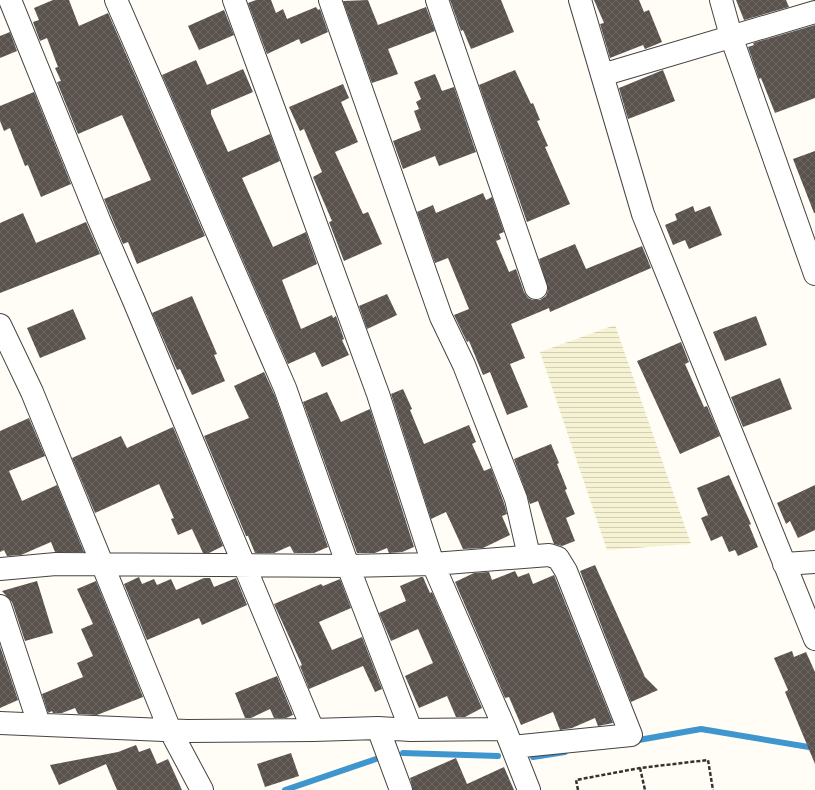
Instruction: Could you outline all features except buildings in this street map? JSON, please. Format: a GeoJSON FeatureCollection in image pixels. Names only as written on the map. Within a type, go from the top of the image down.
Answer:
{"type":"FeatureCollection","features":[{"type":"Feature","properties":{"kind":"street"},"geometry":{"type":"LineString","coordinates":[[10,0],[99,220],[313,730]]}},
{"type":"Feature","properties":{"kind":"street"},"geometry":{"type":"LineString","coordinates":[[116,0],[285,388],[348,566],[411,730]]}},
{"type":"Feature","properties":{"kind":"street"},"geometry":{"type":"LineString","coordinates":[[234,0],[378,394],[433,564],[509,738],[529,790]]}},
{"type":"Feature","properties":{"kind":"street"},"geometry":{"type":"LineString","coordinates":[[330,0],[441,317],[470,379],[516,499],[529,556]]}},
{"type":"Feature","properties":{"kind":"street"},"geometry":{"type":"LineString","coordinates":[[437,0],[536,288]]}},
{"type":"Feature","properties":{"kind":"street"},"geometry":{"type":"LineString","coordinates":[[580,0],[643,214],[815,640]]}},
{"type":"Feature","properties":{"kind":"street"},"geometry":{"type":"LineString","coordinates":[[720,0],[731,36],[815,274]]}},
{"type":"Feature","properties":{"kind":"street"},"geometry":{"type":"LineString","coordinates":[[602,75],[815,12]]}},
{"type":"Feature","properties":{"kind":"street"},"geometry":{"type":"LineString","coordinates":[[0,325],[32,392],[170,730],[202,790]]}},
{"type":"Feature","properties":{"kind":"street"},"geometry":{"type":"LineString","coordinates":[[0,569],[56,564],[244,566],[433,564],[549,555],[558,558],[566,572],[631,735],[509,738],[378,728],[313,730],[170,730],[0,723]]}},
{"type":"Feature","properties":{"kind":"street"},"geometry":{"type":"LineString","coordinates":[[784,564],[815,562]]}},
{"type":"Feature","properties":{"kind":"street"},"geometry":{"type":"LineString","coordinates":[[0,606],[38,724]]}},
{"type":"Feature","properties":{"kind":"street"},"geometry":{"type":"LineString","coordinates":[[378,728],[401,790]]}},
{"type":"Feature","properties":{"kind":"path"},"geometry":{"type":"LineString","coordinates":[[578,790],[576,780],[640,768],[708,760],[713,790]]}},
{"type":"Feature","properties":{"kind":"path"},"geometry":{"type":"LineString","coordinates":[[640,768],[645,790]]}},
{"type":"Feature","properties":{"kind":"shaded area"},"geometry":{"type":"Polygon","coordinates":[[[615,325],[691,544],[607,550],[540,352],[615,325]]]}},
{"type":"Feature","properties":{"kind":"waterway"},"geometry":{"type":"LineString","coordinates":[[633,741],[701,729],[815,748]]}},
{"type":"Feature","properties":{"kind":"waterway"},"geometry":{"type":"LineString","coordinates":[[533,757],[565,752]]}},
{"type":"Feature","properties":{"kind":"waterway"},"geometry":{"type":"LineString","coordinates":[[403,753],[498,756]]}},
{"type":"Feature","properties":{"kind":"waterway"},"geometry":{"type":"LineString","coordinates":[[285,790],[376,759]]}}]}
